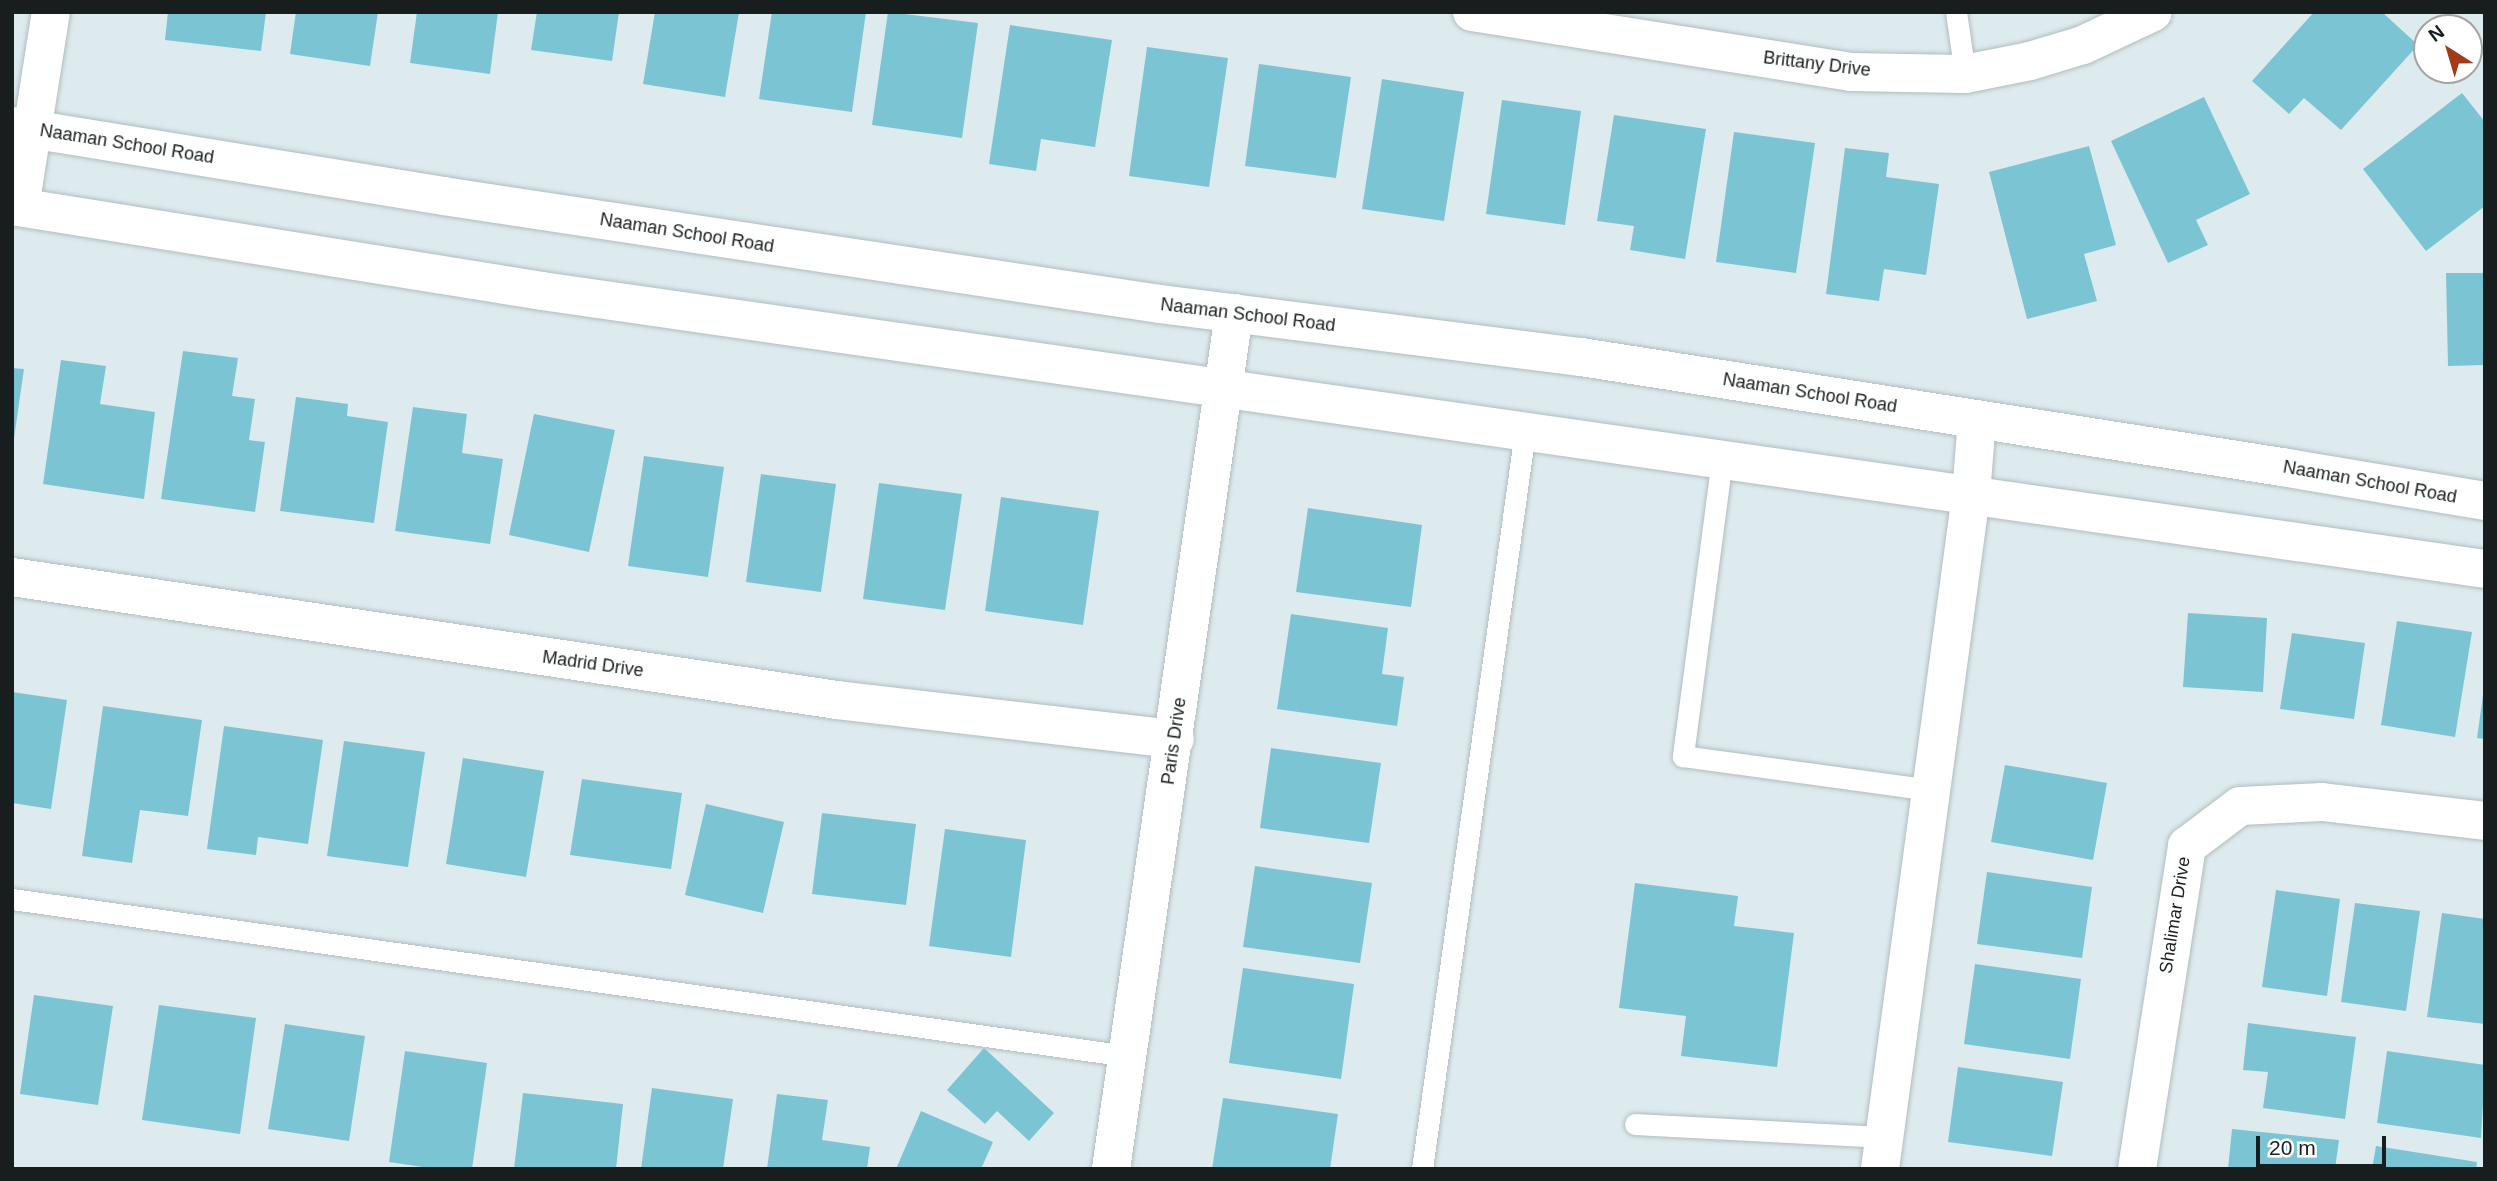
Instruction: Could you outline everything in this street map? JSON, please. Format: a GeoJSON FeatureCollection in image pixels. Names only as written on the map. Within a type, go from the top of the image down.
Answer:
{"type":"FeatureCollection","features":[{"type":"Feature","properties":{"kind":"main road"},"geometry":{"type":"LineString","coordinates":[[51,12],[22,128],[16,206],[542,291],[2485,569]]}},
{"type":"Feature","properties":{"kind":"main road","name":"Brittany Drive"},"geometry":{"type":"LineString","coordinates":[[1472,12],[1851,72],[1965,74],[2031,61],[2083,44],[2153,12]]}},
{"type":"Feature","properties":{"kind":"main road","name":"Naaman School Road"},"geometry":{"type":"LineString","coordinates":[[22,128],[443,196],[1234,313],[1581,357],[2485,502]]}},
{"type":"Feature","properties":{"kind":"main road","name":"Paris Drive"},"geometry":{"type":"LineString","coordinates":[[1111,1169],[1175,739],[1234,313]]}},
{"type":"Feature","properties":{"kind":"main road"},"geometry":{"type":"LineString","coordinates":[[1882,1153],[1971,495],[1978,419]]}},
{"type":"Feature","properties":{"kind":"main road","name":"Madrid Drive"},"geometry":{"type":"LineString","coordinates":[[12,577],[823,698],[1175,739]]}},
{"type":"Feature","properties":{"kind":"main road","name":"Shalimar Drive"},"geometry":{"type":"LineString","coordinates":[[2137,1169],[2187,846],[2240,806],[2322,802],[2485,821]]}},
{"type":"Feature","properties":{"kind":"lane"},"geometry":{"type":"LineString","coordinates":[[1956,12],[1965,74]]}},
{"type":"Feature","properties":{"kind":"lane"},"geometry":{"type":"LineString","coordinates":[[1422,1169],[1525,431]]}},
{"type":"Feature","properties":{"kind":"lane"},"geometry":{"type":"LineString","coordinates":[[1722,459],[1683,756],[1931,790]]}},
{"type":"Feature","properties":{"kind":"lane"},"geometry":{"type":"LineString","coordinates":[[12,899],[1128,1056]]}},
{"type":"Feature","properties":{"kind":"lane"},"geometry":{"type":"LineString","coordinates":[[1635,1124],[1882,1153]]}},
{"type":"Feature","properties":{"kind":"building"},"geometry":{"type":"Polygon","coordinates":[[[168,12],[266,12],[261,51],[165,40],[168,12]]]}},
{"type":"Feature","properties":{"kind":"building"},"geometry":{"type":"Polygon","coordinates":[[[296,12],[378,12],[370,66],[290,54],[296,12]]]}},
{"type":"Feature","properties":{"kind":"building"},"geometry":{"type":"Polygon","coordinates":[[[417,12],[498,12],[490,74],[410,63],[417,12]]]}},
{"type":"Feature","properties":{"kind":"building"},"geometry":{"type":"Polygon","coordinates":[[[537,12],[619,12],[612,61],[531,50],[537,12]]]}},
{"type":"Feature","properties":{"kind":"building"},"geometry":{"type":"Polygon","coordinates":[[[655,12],[739,12],[725,97],[643,84],[655,12]]]}},
{"type":"Feature","properties":{"kind":"building"},"geometry":{"type":"Polygon","coordinates":[[[772,12],[866,12],[852,112],[759,99],[772,12]]]}},
{"type":"Feature","properties":{"kind":"building"},"geometry":{"type":"Polygon","coordinates":[[[888,12],[978,23],[962,138],[872,125],[888,12]]]}},
{"type":"Feature","properties":{"kind":"building"},"geometry":{"type":"Polygon","coordinates":[[[2314,12],[2382,12],[2413,40],[2413,51],[2341,130],[2304,98],[2289,114],[2252,81],[2314,12]]]}},
{"type":"Feature","properties":{"kind":"building"},"geometry":{"type":"Polygon","coordinates":[[[1010,25],[1112,40],[1095,147],[1041,139],[1036,171],[989,164],[1010,25]]]}},
{"type":"Feature","properties":{"kind":"building"},"geometry":{"type":"Polygon","coordinates":[[[1147,47],[1228,58],[1209,187],[1129,176],[1147,47]]]}},
{"type":"Feature","properties":{"kind":"building"},"geometry":{"type":"Polygon","coordinates":[[[1259,64],[1351,77],[1336,178],[1245,166],[1259,64]]]}},
{"type":"Feature","properties":{"kind":"building"},"geometry":{"type":"Polygon","coordinates":[[[1382,79],[1464,92],[1444,221],[1362,209],[1382,79]]]}},
{"type":"Feature","properties":{"kind":"building"},"geometry":{"type":"Polygon","coordinates":[[[2462,93],[2485,122],[2485,206],[2426,251],[2363,169],[2462,93]]]}},
{"type":"Feature","properties":{"kind":"building"},"geometry":{"type":"Polygon","coordinates":[[[2204,97],[2250,194],[2196,220],[2208,245],[2168,263],[2111,141],[2204,97]]]}},
{"type":"Feature","properties":{"kind":"building"},"geometry":{"type":"Polygon","coordinates":[[[1502,100],[1581,111],[1565,225],[1486,214],[1502,100]]]}},
{"type":"Feature","properties":{"kind":"building"},"geometry":{"type":"Polygon","coordinates":[[[1614,115],[1706,129],[1685,259],[1630,250],[1634,226],[1597,221],[1614,115]]]}},
{"type":"Feature","properties":{"kind":"building"},"geometry":{"type":"Polygon","coordinates":[[[1734,132],[1815,143],[1796,273],[1716,262],[1734,132]]]}},
{"type":"Feature","properties":{"kind":"building"},"geometry":{"type":"Polygon","coordinates":[[[2089,146],[2116,245],[2084,254],[2097,301],[2027,319],[1989,172],[2089,146]]]}},
{"type":"Feature","properties":{"kind":"building"},"geometry":{"type":"Polygon","coordinates":[[[1845,148],[1889,153],[1886,177],[1939,184],[1926,275],[1884,269],[1879,301],[1826,294],[1845,148]]]}},
{"type":"Feature","properties":{"kind":"building"},"geometry":{"type":"Polygon","coordinates":[[[2446,273],[2485,273],[2485,365],[2448,366],[2446,273]]]}},
{"type":"Feature","properties":{"kind":"building"},"geometry":{"type":"Polygon","coordinates":[[[183,351],[238,358],[232,396],[255,399],[249,440],[265,442],[255,512],[161,499],[183,351]]]}},
{"type":"Feature","properties":{"kind":"building"},"geometry":{"type":"Polygon","coordinates":[[[61,360],[106,366],[100,404],[155,412],[144,499],[43,484],[61,360]]]}},
{"type":"Feature","properties":{"kind":"building"},"geometry":{"type":"Polygon","coordinates":[[[12,368],[24,369],[14,438],[12,438],[12,368]]]}},
{"type":"Feature","properties":{"kind":"building"},"geometry":{"type":"Polygon","coordinates":[[[296,397],[348,404],[347,416],[388,422],[374,523],[280,511],[296,397]]]}},
{"type":"Feature","properties":{"kind":"building"},"geometry":{"type":"Polygon","coordinates":[[[413,407],[467,414],[462,453],[503,459],[490,544],[395,531],[413,407]]]}},
{"type":"Feature","properties":{"kind":"building"},"geometry":{"type":"Polygon","coordinates":[[[534,414],[615,430],[589,552],[509,535],[534,414]]]}},
{"type":"Feature","properties":{"kind":"building"},"geometry":{"type":"Polygon","coordinates":[[[644,456],[724,467],[708,577],[628,566],[644,456]]]}},
{"type":"Feature","properties":{"kind":"building"},"geometry":{"type":"Polygon","coordinates":[[[761,474],[836,484],[821,592],[746,582],[761,474]]]}},
{"type":"Feature","properties":{"kind":"building"},"geometry":{"type":"Polygon","coordinates":[[[879,483],[962,494],[945,610],[863,599],[879,483]]]}},
{"type":"Feature","properties":{"kind":"building"},"geometry":{"type":"Polygon","coordinates":[[[1001,497],[1099,511],[1083,625],[985,611],[1001,497]]]}},
{"type":"Feature","properties":{"kind":"building"},"geometry":{"type":"Polygon","coordinates":[[[1308,508],[1422,525],[1411,607],[1296,592],[1308,508]]]}},
{"type":"Feature","properties":{"kind":"building"},"geometry":{"type":"Polygon","coordinates":[[[2188,613],[2267,618],[2263,692],[2183,687],[2188,613]]]}},
{"type":"Feature","properties":{"kind":"building"},"geometry":{"type":"Polygon","coordinates":[[[1291,614],[1388,628],[1382,674],[1404,677],[1397,726],[1277,709],[1291,614]]]}},
{"type":"Feature","properties":{"kind":"building"},"geometry":{"type":"Polygon","coordinates":[[[2397,621],[2472,632],[2455,737],[2381,725],[2397,621]]]}},
{"type":"Feature","properties":{"kind":"building"},"geometry":{"type":"Polygon","coordinates":[[[2292,633],[2365,643],[2354,719],[2280,709],[2292,633]]]}},
{"type":"Feature","properties":{"kind":"building"},"geometry":{"type":"Polygon","coordinates":[[[12,692],[67,700],[51,809],[12,803],[12,692]]]}},
{"type":"Feature","properties":{"kind":"building"},"geometry":{"type":"Polygon","coordinates":[[[2485,695],[2485,739],[2477,738],[2485,695]]]}},
{"type":"Feature","properties":{"kind":"building"},"geometry":{"type":"Polygon","coordinates":[[[103,706],[202,720],[188,816],[140,810],[132,863],[82,856],[103,706]]]}},
{"type":"Feature","properties":{"kind":"building"},"geometry":{"type":"Polygon","coordinates":[[[224,726],[323,740],[308,844],[258,837],[256,855],[207,849],[224,726]]]}},
{"type":"Feature","properties":{"kind":"building"},"geometry":{"type":"Polygon","coordinates":[[[344,741],[425,752],[408,867],[327,856],[344,741]]]}},
{"type":"Feature","properties":{"kind":"building"},"geometry":{"type":"Polygon","coordinates":[[[1271,748],[1381,763],[1369,843],[1260,828],[1271,748]]]}},
{"type":"Feature","properties":{"kind":"building"},"geometry":{"type":"Polygon","coordinates":[[[463,758],[544,771],[526,877],[446,864],[463,758]]]}},
{"type":"Feature","properties":{"kind":"building"},"geometry":{"type":"Polygon","coordinates":[[[2005,765],[2107,783],[2093,860],[1991,842],[2005,765]]]}},
{"type":"Feature","properties":{"kind":"building"},"geometry":{"type":"Polygon","coordinates":[[[582,779],[682,793],[671,869],[570,855],[582,779]]]}},
{"type":"Feature","properties":{"kind":"building"},"geometry":{"type":"Polygon","coordinates":[[[706,804],[784,822],[763,913],[685,895],[706,804]]]}},
{"type":"Feature","properties":{"kind":"building"},"geometry":{"type":"Polygon","coordinates":[[[822,813],[916,824],[906,905],[812,894],[822,813]]]}},
{"type":"Feature","properties":{"kind":"building"},"geometry":{"type":"Polygon","coordinates":[[[945,829],[1026,840],[1011,957],[929,946],[945,829]]]}},
{"type":"Feature","properties":{"kind":"building"},"geometry":{"type":"Polygon","coordinates":[[[1255,866],[1372,883],[1360,963],[1243,947],[1255,866]]]}},
{"type":"Feature","properties":{"kind":"building"},"geometry":{"type":"Polygon","coordinates":[[[1987,872],[2092,887],[2082,958],[1977,944],[1987,872]]]}},
{"type":"Feature","properties":{"kind":"building"},"geometry":{"type":"Polygon","coordinates":[[[1635,883],[1738,896],[1734,926],[1794,933],[1777,1067],[1681,1056],[1686,1016],[1619,1008],[1635,883]]]}},
{"type":"Feature","properties":{"kind":"building"},"geometry":{"type":"Polygon","coordinates":[[[2276,890],[2340,899],[2327,996],[2262,987],[2276,890]]]}},
{"type":"Feature","properties":{"kind":"building"},"geometry":{"type":"Polygon","coordinates":[[[2355,903],[2420,911],[2406,1011],[2341,1002],[2355,903]]]}},
{"type":"Feature","properties":{"kind":"building"},"geometry":{"type":"Polygon","coordinates":[[[2442,913],[2485,919],[2485,1024],[2427,1017],[2442,913]]]}},
{"type":"Feature","properties":{"kind":"building"},"geometry":{"type":"Polygon","coordinates":[[[1975,964],[2081,979],[2070,1059],[1964,1044],[1975,964]]]}},
{"type":"Feature","properties":{"kind":"building"},"geometry":{"type":"Polygon","coordinates":[[[1243,968],[1354,984],[1341,1079],[1229,1063],[1243,968]]]}},
{"type":"Feature","properties":{"kind":"building"},"geometry":{"type":"Polygon","coordinates":[[[34,995],[113,1006],[98,1105],[20,1094],[34,995]]]}},
{"type":"Feature","properties":{"kind":"building"},"geometry":{"type":"Polygon","coordinates":[[[159,1005],[256,1018],[240,1134],[142,1120],[159,1005]]]}},
{"type":"Feature","properties":{"kind":"building"},"geometry":{"type":"Polygon","coordinates":[[[2248,1023],[2356,1037],[2345,1119],[2263,1108],[2268,1072],[2243,1070],[2248,1023]]]}},
{"type":"Feature","properties":{"kind":"building"},"geometry":{"type":"Polygon","coordinates":[[[285,1024],[365,1036],[349,1141],[268,1129],[285,1024]]]}},
{"type":"Feature","properties":{"kind":"building"},"geometry":{"type":"Polygon","coordinates":[[[984,1048],[1054,1113],[1029,1141],[997,1111],[985,1124],[947,1090],[984,1048]]]}},
{"type":"Feature","properties":{"kind":"building"},"geometry":{"type":"Polygon","coordinates":[[[405,1051],[487,1063],[472,1169],[436,1169],[389,1162],[405,1051]]]}},
{"type":"Feature","properties":{"kind":"building"},"geometry":{"type":"Polygon","coordinates":[[[2387,1051],[2485,1065],[2481,1138],[2377,1123],[2387,1051]]]}},
{"type":"Feature","properties":{"kind":"building"},"geometry":{"type":"Polygon","coordinates":[[[1958,1067],[2063,1082],[2052,1156],[1948,1142],[1958,1067]]]}},
{"type":"Feature","properties":{"kind":"building"},"geometry":{"type":"Polygon","coordinates":[[[652,1088],[733,1099],[723,1169],[641,1169],[652,1088]]]}},
{"type":"Feature","properties":{"kind":"building"},"geometry":{"type":"Polygon","coordinates":[[[523,1093],[623,1104],[616,1169],[514,1169],[523,1093]]]}},
{"type":"Feature","properties":{"kind":"building"},"geometry":{"type":"Polygon","coordinates":[[[777,1094],[828,1100],[822,1140],[870,1147],[867,1169],[767,1169],[777,1094]]]}},
{"type":"Feature","properties":{"kind":"building"},"geometry":{"type":"Polygon","coordinates":[[[1223,1098],[1338,1114],[1330,1169],[1212,1169],[1223,1098]]]}},
{"type":"Feature","properties":{"kind":"building"},"geometry":{"type":"Polygon","coordinates":[[[921,1111],[993,1142],[981,1169],[896,1169],[921,1111]]]}},
{"type":"Feature","properties":{"kind":"building"},"geometry":{"type":"Polygon","coordinates":[[[2232,1129],[2339,1140],[2335,1169],[2228,1169],[2232,1129]]]}},
{"type":"Feature","properties":{"kind":"building"},"geometry":{"type":"Polygon","coordinates":[[[2376,1146],[2477,1162],[2476,1169],[2372,1169],[2376,1146]]]}}]}
